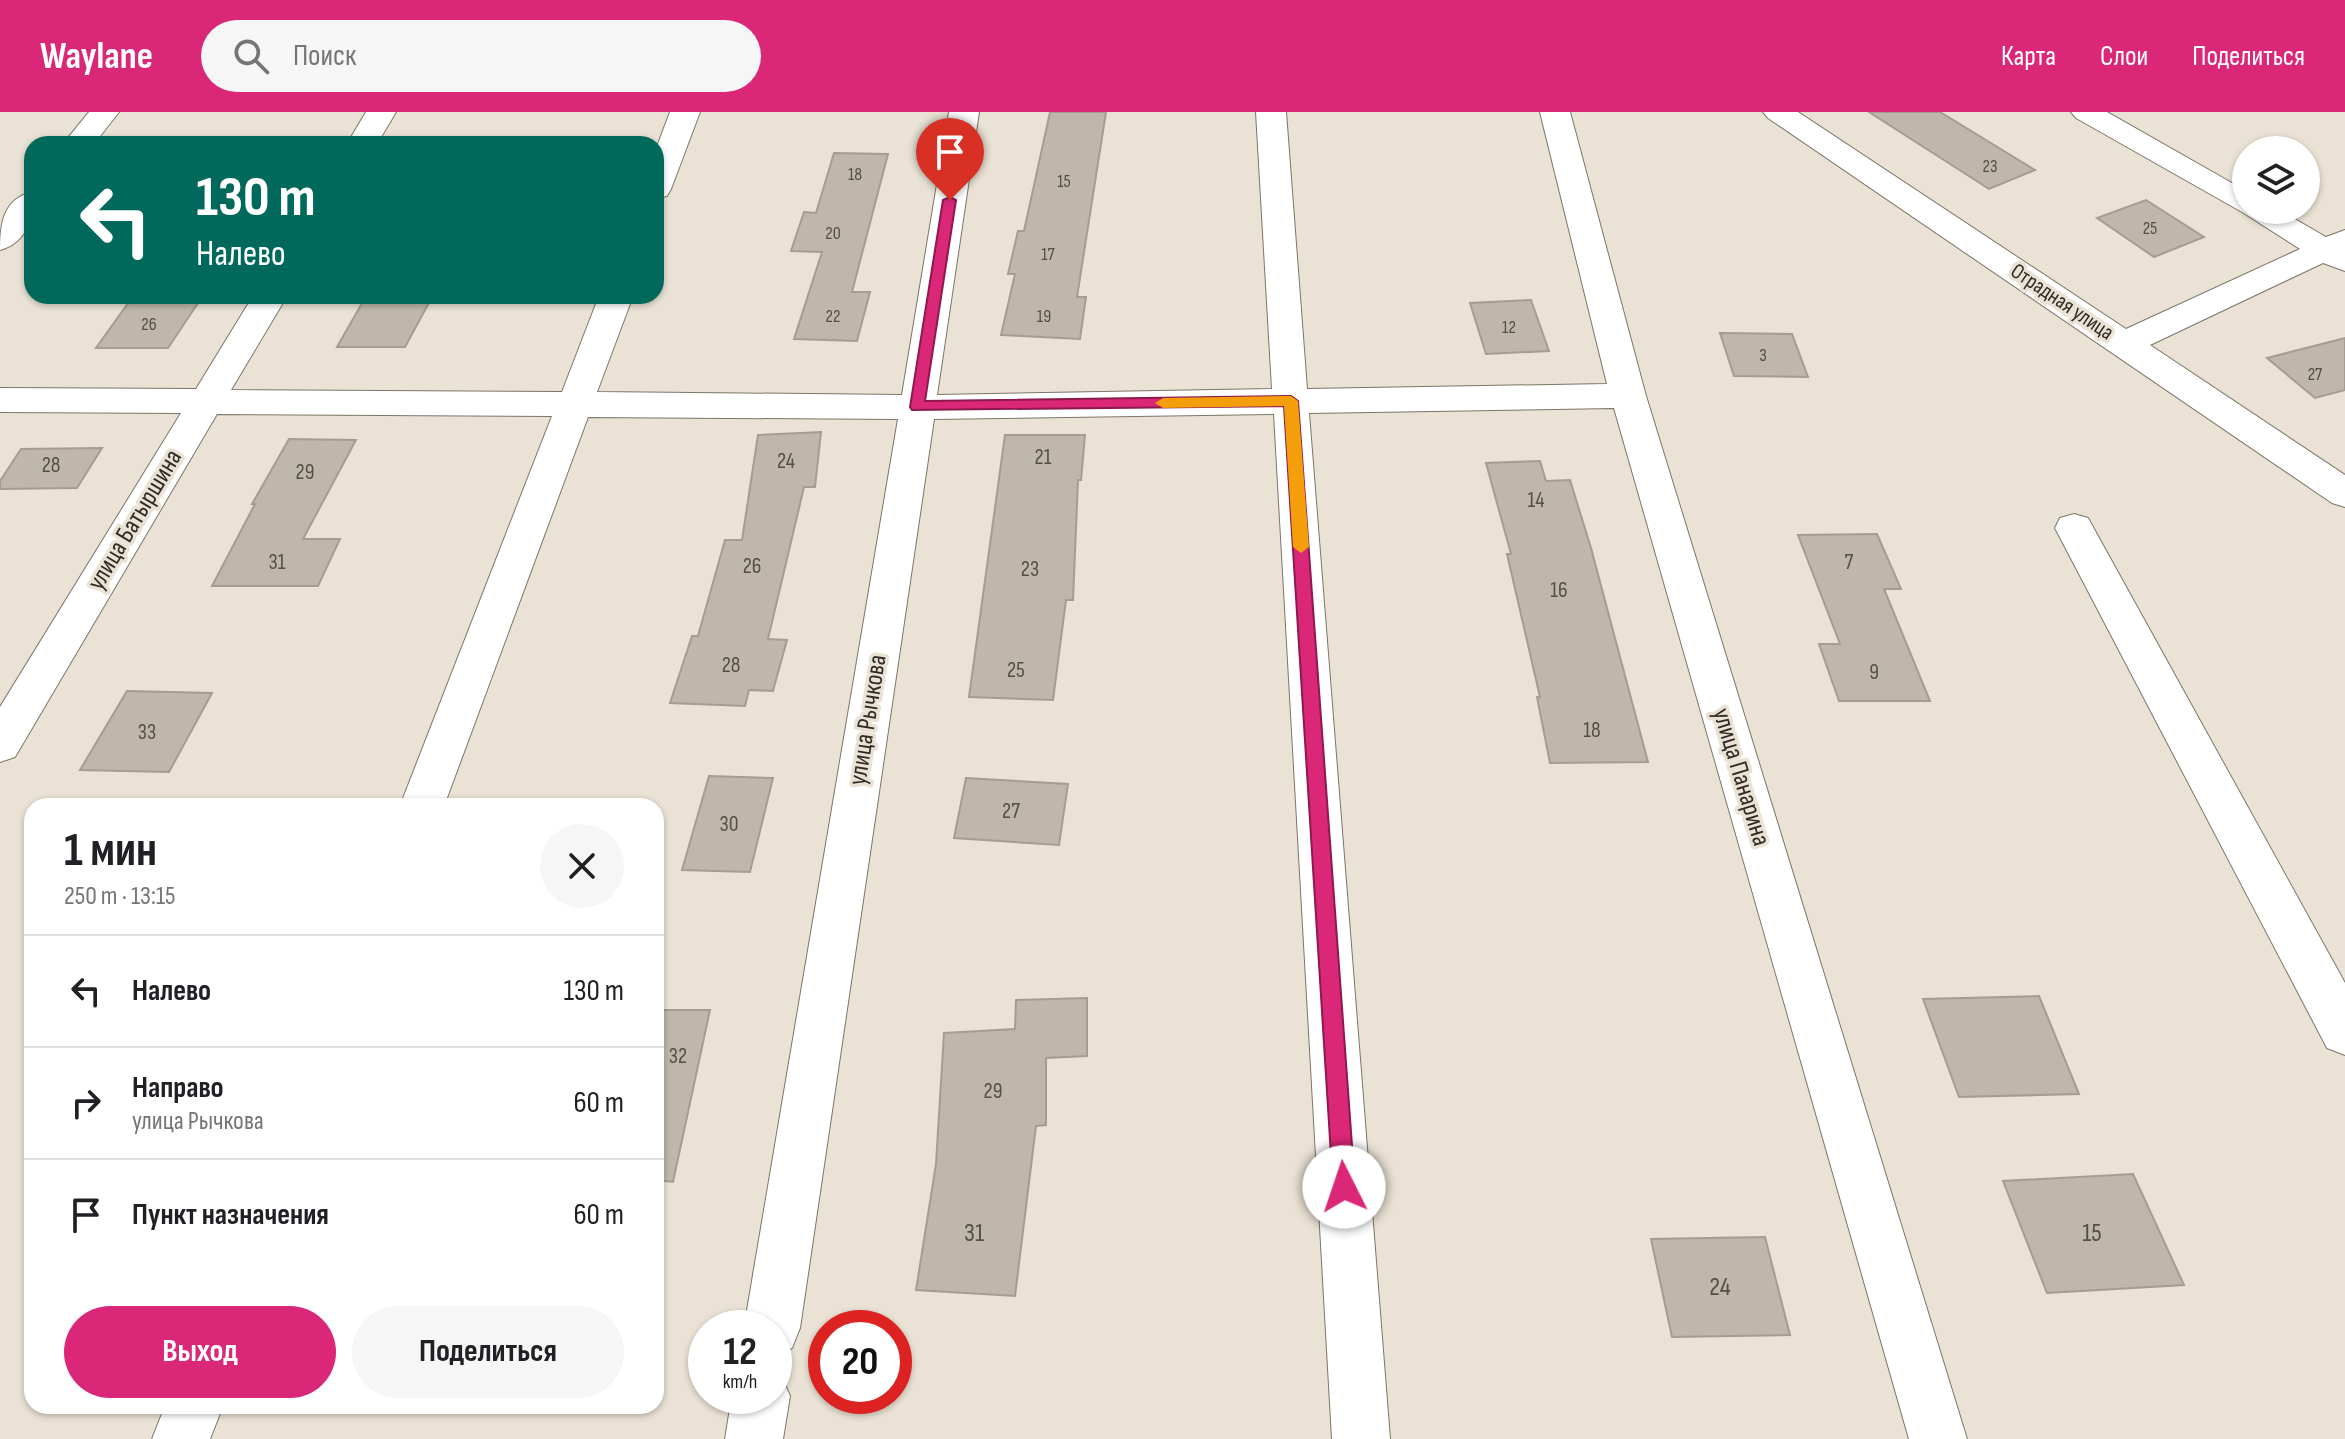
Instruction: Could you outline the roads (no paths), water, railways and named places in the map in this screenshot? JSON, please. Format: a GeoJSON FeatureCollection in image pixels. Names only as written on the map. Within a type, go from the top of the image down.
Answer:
{"type":"FeatureCollection","features":[{"type":"Feature","properties":{"kind":"street"},"geometry":{"type":"LineString","coordinates":[[84,136],[104,112]]}},
{"type":"Feature","properties":{"kind":"street"},"geometry":{"type":"LineString","coordinates":[[367,136],[381,112]]}},
{"type":"Feature","properties":{"kind":"street"},"geometry":{"type":"LineString","coordinates":[[664,168],[685,112]]}},
{"type":"Feature","properties":{"kind":"street","name":"улица Рычкова"},"geometry":{"type":"LineString","coordinates":[[775,1310],[964,112]]}},
{"type":"Feature","properties":{"kind":"street"},"geometry":{"type":"LineString","coordinates":[[1271,112],[1361,1439]]}},
{"type":"Feature","properties":{"kind":"street","name":"улица Панарина"},"geometry":{"type":"LineString","coordinates":[[1555,112],[1628,396],[1938,1439]]}},
{"type":"Feature","properties":{"kind":"street","name":"Отрадная улица"},"geometry":{"type":"LineString","coordinates":[[1778,112],[2345,493]]}},
{"type":"Feature","properties":{"kind":"street"},"geometry":{"type":"LineString","coordinates":[[2086,112],[2232,196]]}},
{"type":"Feature","properties":{"kind":"street"},"geometry":{"type":"LineString","coordinates":[[0,240],[24,211]]}},
{"type":"Feature","properties":{"kind":"street"},"geometry":{"type":"LineString","coordinates":[[2285,224],[2338,250]]}},
{"type":"Feature","properties":{"kind":"street"},"geometry":{"type":"LineString","coordinates":[[2123,344],[2338,250]]}},
{"type":"Feature","properties":{"kind":"street","name":"улица Батыршина"},"geometry":{"type":"LineString","coordinates":[[0,744],[265,304]]}},
{"type":"Feature","properties":{"kind":"street"},"geometry":{"type":"LineString","coordinates":[[425,798],[613,304]]}},
{"type":"Feature","properties":{"kind":"street"},"geometry":{"type":"LineString","coordinates":[[0,400],[917,407],[1628,396]]}},
{"type":"Feature","properties":{"kind":"street"},"geometry":{"type":"LineString","coordinates":[[2074,528],[2345,1031]]}},
{"type":"Feature","properties":{"kind":"street"},"geometry":{"type":"LineString","coordinates":[[181,1439],[191,1414]]}},
{"type":"Feature","properties":{"kind":"street"},"geometry":{"type":"LineString","coordinates":[[754,1439],[758,1414]]}}]}
